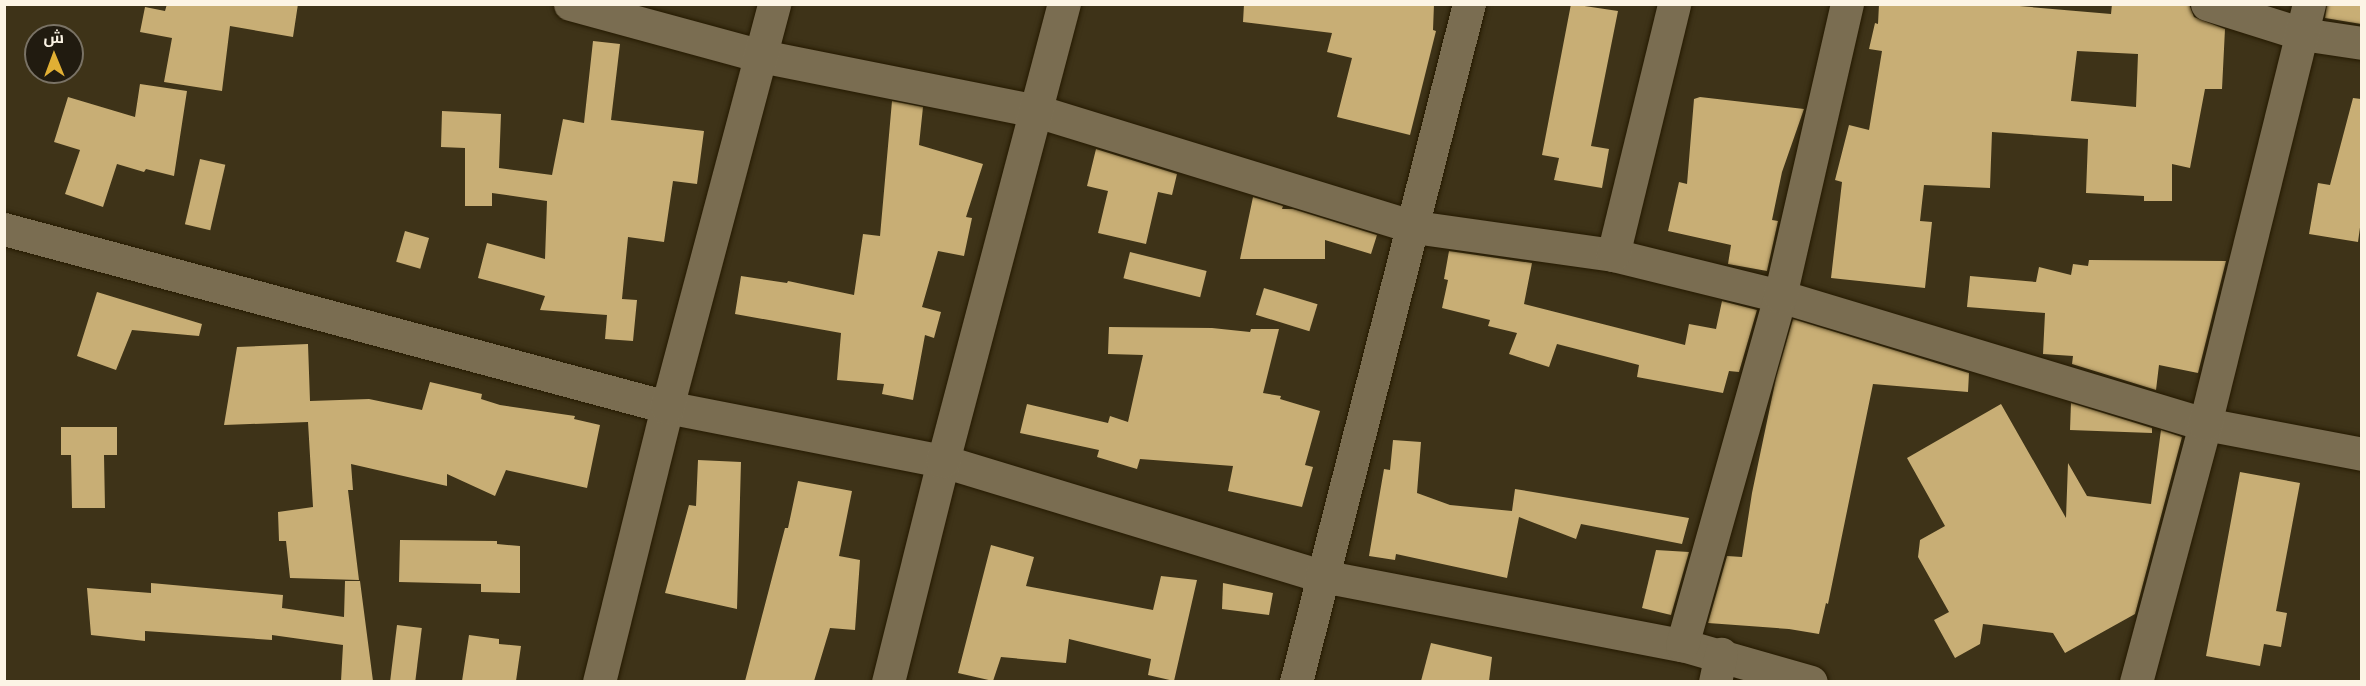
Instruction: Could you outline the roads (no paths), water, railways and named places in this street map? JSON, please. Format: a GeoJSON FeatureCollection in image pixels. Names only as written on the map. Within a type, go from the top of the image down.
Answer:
{"type":"FeatureCollection","features":[{"type":"Feature","properties":{"kind":"street"},"geometry":{"type":"LineString","coordinates":[[570,4],[761,57],[1037,111],[1414,227],[1613,255],[1780,296],[2205,424],[2361,454]]}},
{"type":"Feature","properties":{"kind":"street"},"geometry":{"type":"LineString","coordinates":[[599,681],[667,407],[774,4]]}},
{"type":"Feature","properties":{"kind":"street"},"geometry":{"type":"LineString","coordinates":[[888,681],[943,461],[1064,4]]}},
{"type":"Feature","properties":{"kind":"street"},"geometry":{"type":"LineString","coordinates":[[1296,681],[1414,227],[1469,4]]}},
{"type":"Feature","properties":{"kind":"street"},"geometry":{"type":"LineString","coordinates":[[1613,255],[1674,4]]}},
{"type":"Feature","properties":{"kind":"street"},"geometry":{"type":"LineString","coordinates":[[1682,645],[1780,296],[1847,4]]}},
{"type":"Feature","properties":{"kind":"street"},"geometry":{"type":"LineString","coordinates":[[2207,4],[2306,19],[2361,43]]}},
{"type":"Feature","properties":{"kind":"street"},"geometry":{"type":"LineString","coordinates":[[2136,681],[2205,424],[2306,19]]}},
{"type":"Feature","properties":{"kind":"street"},"geometry":{"type":"LineString","coordinates":[[4,229],[667,407],[943,461],[1322,576],[1682,645],[1718,668],[1810,681]]}}]}
